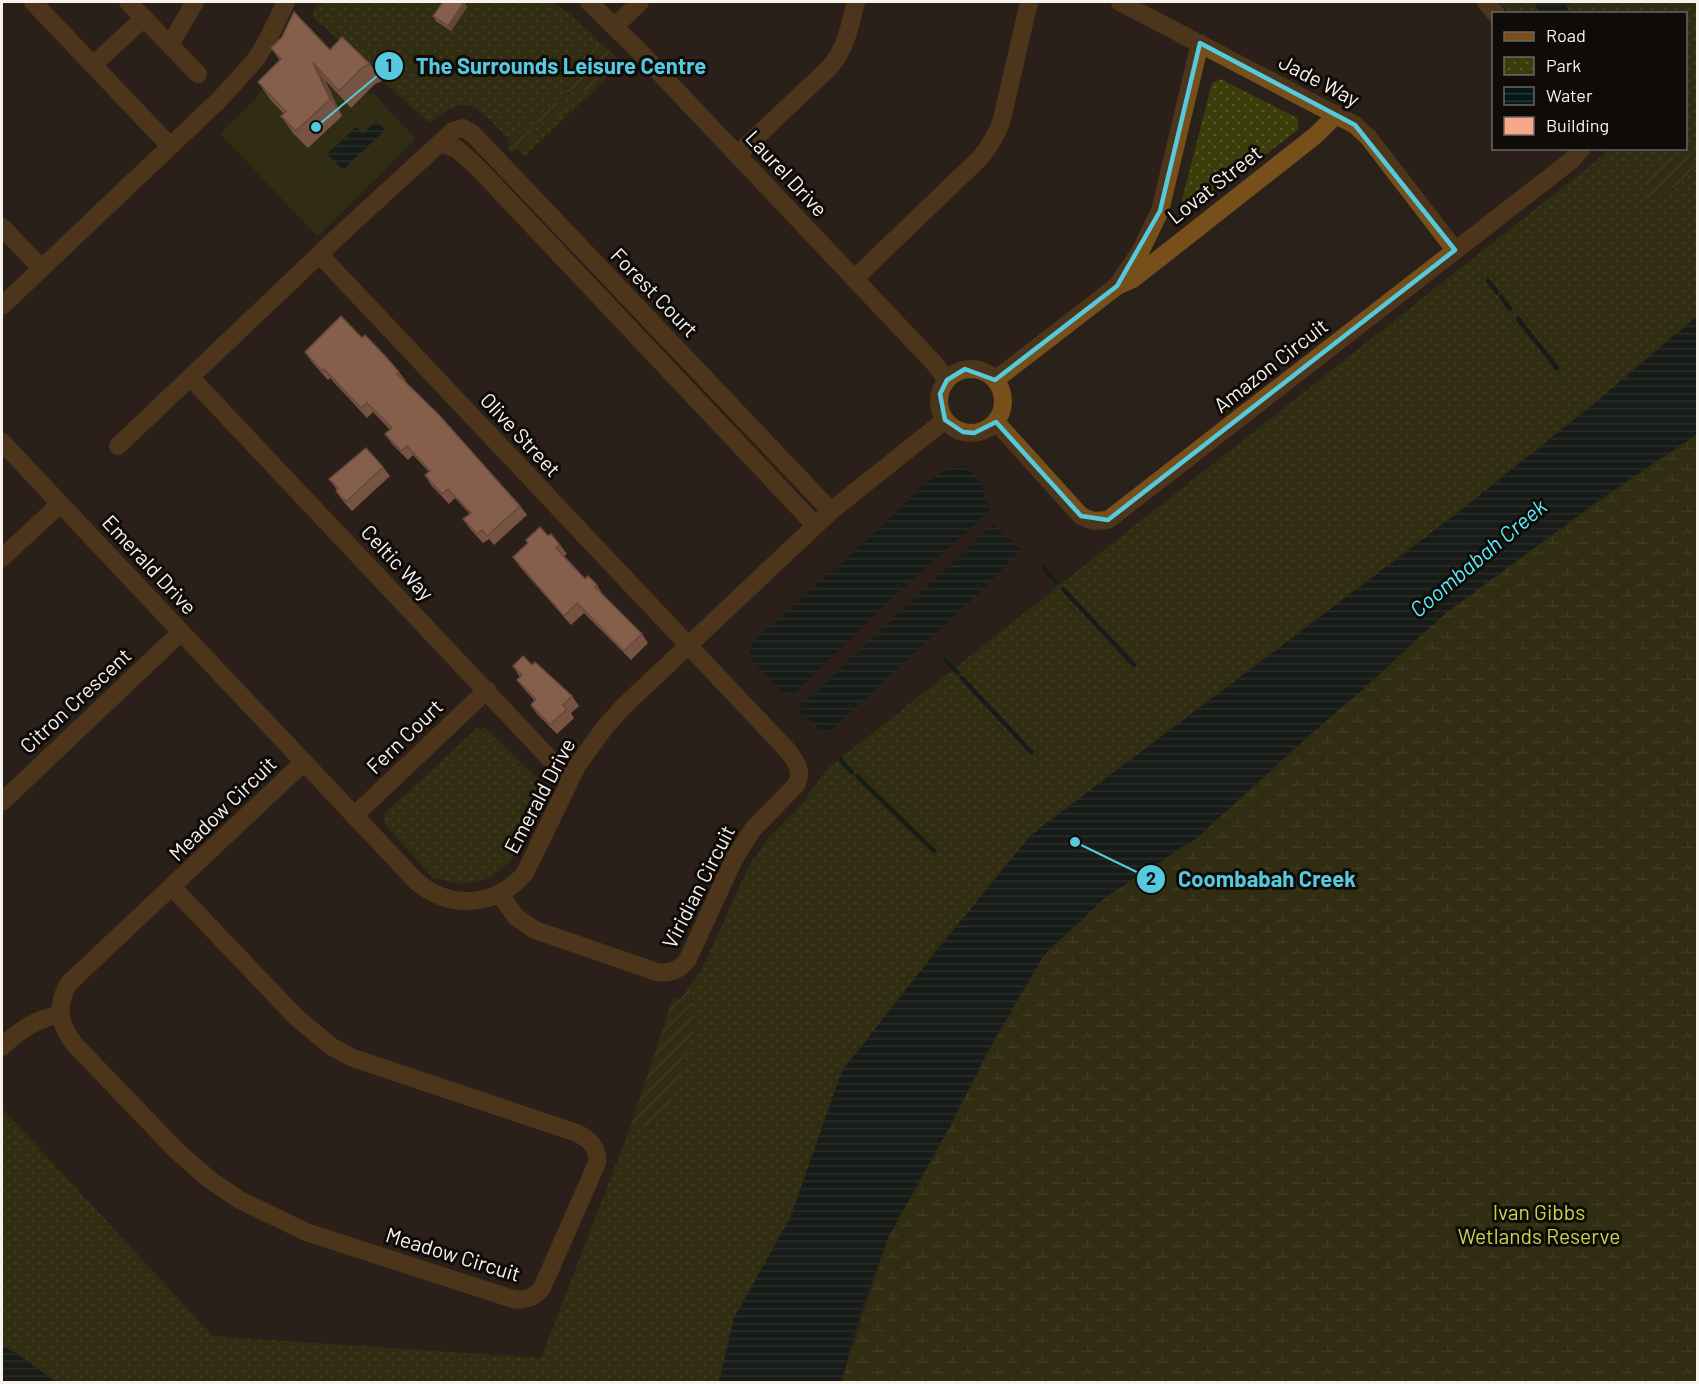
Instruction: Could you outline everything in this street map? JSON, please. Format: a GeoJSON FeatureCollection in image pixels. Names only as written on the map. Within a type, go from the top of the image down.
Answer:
{"type":"FeatureCollection","features":[{"type":"Feature","properties":{"kind":"street"},"geometry":{"type":"LineString","coordinates":[[33,2],[170,146]]}},
{"type":"Feature","properties":{"kind":"street"},"geometry":{"type":"LineString","coordinates":[[128,2],[198,74]]}},
{"type":"Feature","properties":{"kind":"street"},"geometry":{"type":"LineString","coordinates":[[170,45],[195,2]]}},
{"type":"Feature","properties":{"kind":"street"},"geometry":{"type":"LineString","coordinates":[[2,306],[219,100],[256,59],[286,2]]}},
{"type":"Feature","properties":{"kind":"street","name":"Laurel Drive"},"geometry":{"type":"LineString","coordinates":[[590,2],[934,363],[947,380]]}},
{"type":"Feature","properties":{"kind":"street"},"geometry":{"type":"LineString","coordinates":[[615,26],[640,2]]}},
{"type":"Feature","properties":{"kind":"street"},"geometry":{"type":"LineString","coordinates":[[737,155],[841,54],[856,2]]}},
{"type":"Feature","properties":{"kind":"street"},"geometry":{"type":"LineString","coordinates":[[854,279],[990,146],[1002,119],[1029,2]]}},
{"type":"Feature","properties":{"kind":"street","name":"Jade Way"},"geometry":{"type":"LineString","coordinates":[[1120,2],[1355,125],[1368,137],[1455,250]]}},
{"type":"Feature","properties":{"kind":"street"},"geometry":{"type":"LineString","coordinates":[[93,65],[144,18]]}},
{"type":"Feature","properties":{"kind":"street","name":"Lovat Street"},"geometry":{"type":"LineString","coordinates":[[1117,286],[1140,252],[1160,211],[1200,43]]}},
{"type":"Feature","properties":{"kind":"street","name":"Lovat Street"},"geometry":{"type":"LineString","coordinates":[[995,380],[1117,286],[1133,279],[1304,144],[1337,114]]}},
{"type":"Feature","properties":{"kind":"street","name":"Forest Court"},"geometry":{"type":"LineString","coordinates":[[118,446],[453,131],[463,128],[473,134],[831,511]]}},
{"type":"Feature","properties":{"kind":"street","name":"Forest Court"},"geometry":{"type":"LineString","coordinates":[[440,143],[457,149],[480,170],[815,525]]}},
{"type":"Feature","properties":{"kind":"street","name":"Amazon Circuit"},"geometry":{"type":"LineString","coordinates":[[996,422],[1081,516],[1093,521],[1108,520],[1572,160],[1580,150]]}},
{"type":"Feature","properties":{"kind":"street"},"geometry":{"type":"LineString","coordinates":[[2,227],[40,268]]}},
{"type":"Feature","properties":{"kind":"street","name":"Olive Street"},"geometry":{"type":"LineString","coordinates":[[320,255],[688,645]]}},
{"type":"Feature","properties":{"kind":"street"},"geometry":{"type":"LineString","coordinates":[[965,369],[987,373],[995,380],[1001,390],[1003,401],[996,422],[987,429],[974,433],[963,432],[945,420],[939,405],[940,394],[947,380],[965,369]]}},
{"type":"Feature","properties":{"kind":"street","name":"Celtic Way"},"geometry":{"type":"LineString","coordinates":[[191,378],[570,779]]}},
{"type":"Feature","properties":{"kind":"street","name":"Emerald Drive"},"geometry":{"type":"LineString","coordinates":[[2,442],[417,882],[433,893],[451,900],[471,902],[500,894],[520,880],[530,866],[570,779],[588,749],[605,727],[815,525],[945,420]]}},
{"type":"Feature","properties":{"kind":"street"},"geometry":{"type":"LineString","coordinates":[[2,558],[60,504]]}},
{"type":"Feature","properties":{"kind":"street","name":"Citron Crescent"},"geometry":{"type":"LineString","coordinates":[[2,802],[181,632]]}},
{"type":"Feature","properties":{"kind":"street","name":"Viridian Circuit"},"geometry":{"type":"LineString","coordinates":[[500,894],[516,917],[539,932],[657,972],[672,972],[685,964],[734,859],[753,830],[791,792],[799,779],[800,772],[789,752],[688,645]]}},
{"type":"Feature","properties":{"kind":"street","name":"Fern Court"},"geometry":{"type":"LineString","coordinates":[[354,816],[487,690]]}},
{"type":"Feature","properties":{"kind":"street","name":"Meadow Circuit"},"geometry":{"type":"LineString","coordinates":[[173,888],[296,1017],[332,1047],[353,1058],[577,1133],[590,1141],[596,1152],[597,1163],[542,1288],[537,1294],[522,1300],[513,1299],[306,1232],[240,1200],[210,1180],[177,1151],[76,1046],[65,1031],[60,1014],[61,1002],[69,983],[173,888],[304,762]]}},
{"type":"Feature","properties":{"kind":"street"},"geometry":{"type":"LineString","coordinates":[[2,1047],[32,1022],[60,1014]]}},
{"type":"Feature","properties":{"kind":"highlighted area"},"geometry":{"type":"Polygon","coordinates":[[[1200,43],[1355,125],[1455,250],[1108,520],[1081,516],[996,422],[974,433],[963,432],[945,420],[940,394],[947,380],[965,369],[995,380],[1117,286],[1160,211],[1200,43]]]}},
{"type":"Feature","properties":{"kind":"green space"},"geometry":{"type":"Polygon","coordinates":[[[318,2],[551,2],[570,14],[622,63],[524,157],[495,124],[477,109],[469,106],[461,105],[452,108],[429,123],[312,16],[318,2]]]}},
{"type":"Feature","properties":{"kind":"green space"},"geometry":{"type":"Polygon","coordinates":[[[1499,2],[1697,2],[1697,316],[1596,402],[1460,511],[1031,835],[842,1071],[790,1218],[734,1318],[719,1382],[56,1382],[16,1353],[2,1346],[2,1108],[213,1336],[541,1358],[629,1131],[656,1123],[695,1029],[689,987],[701,971],[749,866],[769,837],[799,808],[827,769],[1605,154],[1606,150],[1687,150],[1687,12],[1508,12],[1499,2]]]}},
{"type":"Feature","properties":{"kind":"green space"},"geometry":{"type":"Polygon","coordinates":[[[306,27],[369,95],[373,93],[416,139],[317,236],[220,133],[247,108],[273,77],[306,27]]]}},
{"type":"Feature","properties":{"kind":"green space"},"geometry":{"type":"Polygon","coordinates":[[[604,45],[613,54],[605,61],[613,70],[591,89],[578,92],[561,91],[580,69],[593,62],[588,54],[580,52],[597,49],[604,45]]]}},
{"type":"Feature","properties":{"kind":"green space"},"geometry":{"type":"Polygon","coordinates":[[[1221,79],[1297,118],[1299,129],[1184,217],[1180,208],[1212,83],[1221,79]]]}},
{"type":"Feature","properties":{"kind":"green space"},"geometry":{"type":"Polygon","coordinates":[[[566,101],[570,103],[567,108],[555,119],[539,123],[533,122],[547,108],[566,101]]]}},
{"type":"Feature","properties":{"kind":"green space"},"geometry":{"type":"Polygon","coordinates":[[[524,129],[537,130],[539,134],[527,146],[511,152],[508,148],[508,139],[524,129]]]}},
{"type":"Feature","properties":{"kind":"green space"},"geometry":{"type":"Polygon","coordinates":[[[1687,150],[1695,166],[1692,171],[1674,187],[1660,195],[1647,198],[1647,173],[1687,150]]]}},
{"type":"Feature","properties":{"kind":"green space","name":"Ivan Gibbs Wetlands Reserve"},"geometry":{"type":"Polygon","coordinates":[[[1697,428],[1697,1382],[841,1382],[888,1238],[949,1128],[993,1042],[1044,955],[1107,896],[1197,838],[1442,616],[1697,428]]]}},
{"type":"Feature","properties":{"kind":"green space"},"geometry":{"type":"Polygon","coordinates":[[[486,728],[537,778],[541,796],[510,862],[489,878],[461,884],[433,878],[384,823],[385,813],[476,729],[486,728]]]}},
{"type":"Feature","properties":{"kind":"green space"},"geometry":{"type":"Polygon","coordinates":[[[689,987],[695,1029],[667,1112],[656,1123],[629,1131],[673,998],[680,1000],[689,987]]]}},
{"type":"Feature","properties":{"kind":"water"},"geometry":{"type":"Polygon","coordinates":[[[1534,2],[1563,2],[1570,12],[1539,12],[1534,2]]]}},
{"type":"Feature","properties":{"kind":"water"},"geometry":{"type":"Polygon","coordinates":[[[376,121],[385,130],[343,170],[327,154],[356,127],[363,134],[376,121]]]}},
{"type":"Feature","properties":{"kind":"water"},"geometry":{"type":"Polygon","coordinates":[[[1697,316],[1697,434],[1594,504],[1447,612],[1197,838],[1107,896],[1044,955],[993,1042],[949,1128],[888,1238],[861,1310],[841,1382],[719,1382],[734,1318],[790,1218],[842,1071],[1031,835],[1460,511],[1596,402],[1697,316]]]}},
{"type":"Feature","properties":{"kind":"water"},"geometry":{"type":"Polygon","coordinates":[[[965,465],[981,482],[990,511],[889,601],[802,687],[791,695],[781,692],[749,657],[752,643],[921,487],[947,468],[965,465]]]}},
{"type":"Feature","properties":{"kind":"water"},"geometry":{"type":"Polygon","coordinates":[[[993,524],[1021,550],[976,596],[826,735],[797,709],[993,524]]]}},
{"type":"Feature","properties":{"kind":"water"},"geometry":{"type":"Polygon","coordinates":[[[2,1346],[16,1353],[56,1382],[2,1382],[2,1346]]]}},
{"type":"Feature","properties":{"kind":"building"},"geometry":{"type":"Polygon","coordinates":[[[443,2],[464,2],[448,26],[433,16],[443,2]]]}},
{"type":"Feature","properties":{"kind":"building"},"geometry":{"type":"Polygon","coordinates":[[[294,12],[330,50],[342,37],[370,64],[363,67],[339,91],[313,63],[330,99],[296,131],[281,116],[286,112],[258,82],[281,59],[271,48],[282,37],[294,12]]]}},
{"type":"Feature","properties":{"kind":"building"},"geometry":{"type":"Polygon","coordinates":[[[341,316],[362,338],[365,335],[387,358],[399,372],[397,374],[439,415],[520,506],[487,536],[482,530],[477,534],[463,519],[471,513],[448,489],[442,494],[425,475],[430,471],[407,446],[401,451],[385,434],[392,428],[367,403],[361,408],[305,352],[341,316]]]}},
{"type":"Feature","properties":{"kind":"building"},"geometry":{"type":"Polygon","coordinates":[[[366,448],[383,467],[346,502],[336,491],[338,488],[329,479],[366,448]]]}},
{"type":"Feature","properties":{"kind":"building"},"geometry":{"type":"Polygon","coordinates":[[[540,527],[548,536],[551,534],[560,545],[556,548],[585,579],[588,576],[597,585],[595,587],[642,634],[624,651],[577,603],[564,616],[513,557],[540,527]]]}},
{"type":"Feature","properties":{"kind":"building"},"geometry":{"type":"Polygon","coordinates":[[[523,656],[532,665],[535,662],[572,696],[563,705],[567,709],[550,725],[531,705],[536,699],[517,680],[522,675],[513,666],[523,656]]]}},
{"type":"Feature","properties":{"kind":"waterway"},"geometry":{"type":"LineString","coordinates":[[1488,281],[1497,292]]}},
{"type":"Feature","properties":{"kind":"waterway"},"geometry":{"type":"LineString","coordinates":[[1501,297],[1510,309]]}},
{"type":"Feature","properties":{"kind":"waterway"},"geometry":{"type":"LineString","coordinates":[[1518,319],[1557,368]]}},
{"type":"Feature","properties":{"kind":"waterway"},"geometry":{"type":"LineString","coordinates":[[1044,568],[1056,582]]}},
{"type":"Feature","properties":{"kind":"waterway"},"geometry":{"type":"LineString","coordinates":[[1063,589],[1134,665]]}},
{"type":"Feature","properties":{"kind":"waterway"},"geometry":{"type":"LineString","coordinates":[[945,660],[958,673]]}},
{"type":"Feature","properties":{"kind":"waterway"},"geometry":{"type":"LineString","coordinates":[[962,678],[1031,752]]}},
{"type":"Feature","properties":{"kind":"waterway"},"geometry":{"type":"LineString","coordinates":[[841,759],[852,772]]}},
{"type":"Feature","properties":{"kind":"waterway"},"geometry":{"type":"LineString","coordinates":[[857,776],[934,851]]}},
{"type":"Feature","properties":{"kind":"place","name":"The Surrounds Leisure Centre"},"geometry":{"type":"Point","coordinates":[316,127]}},
{"type":"Feature","properties":{"kind":"place","name":"Coombabah Creek"},"geometry":{"type":"Point","coordinates":[1075,842]}}]}
